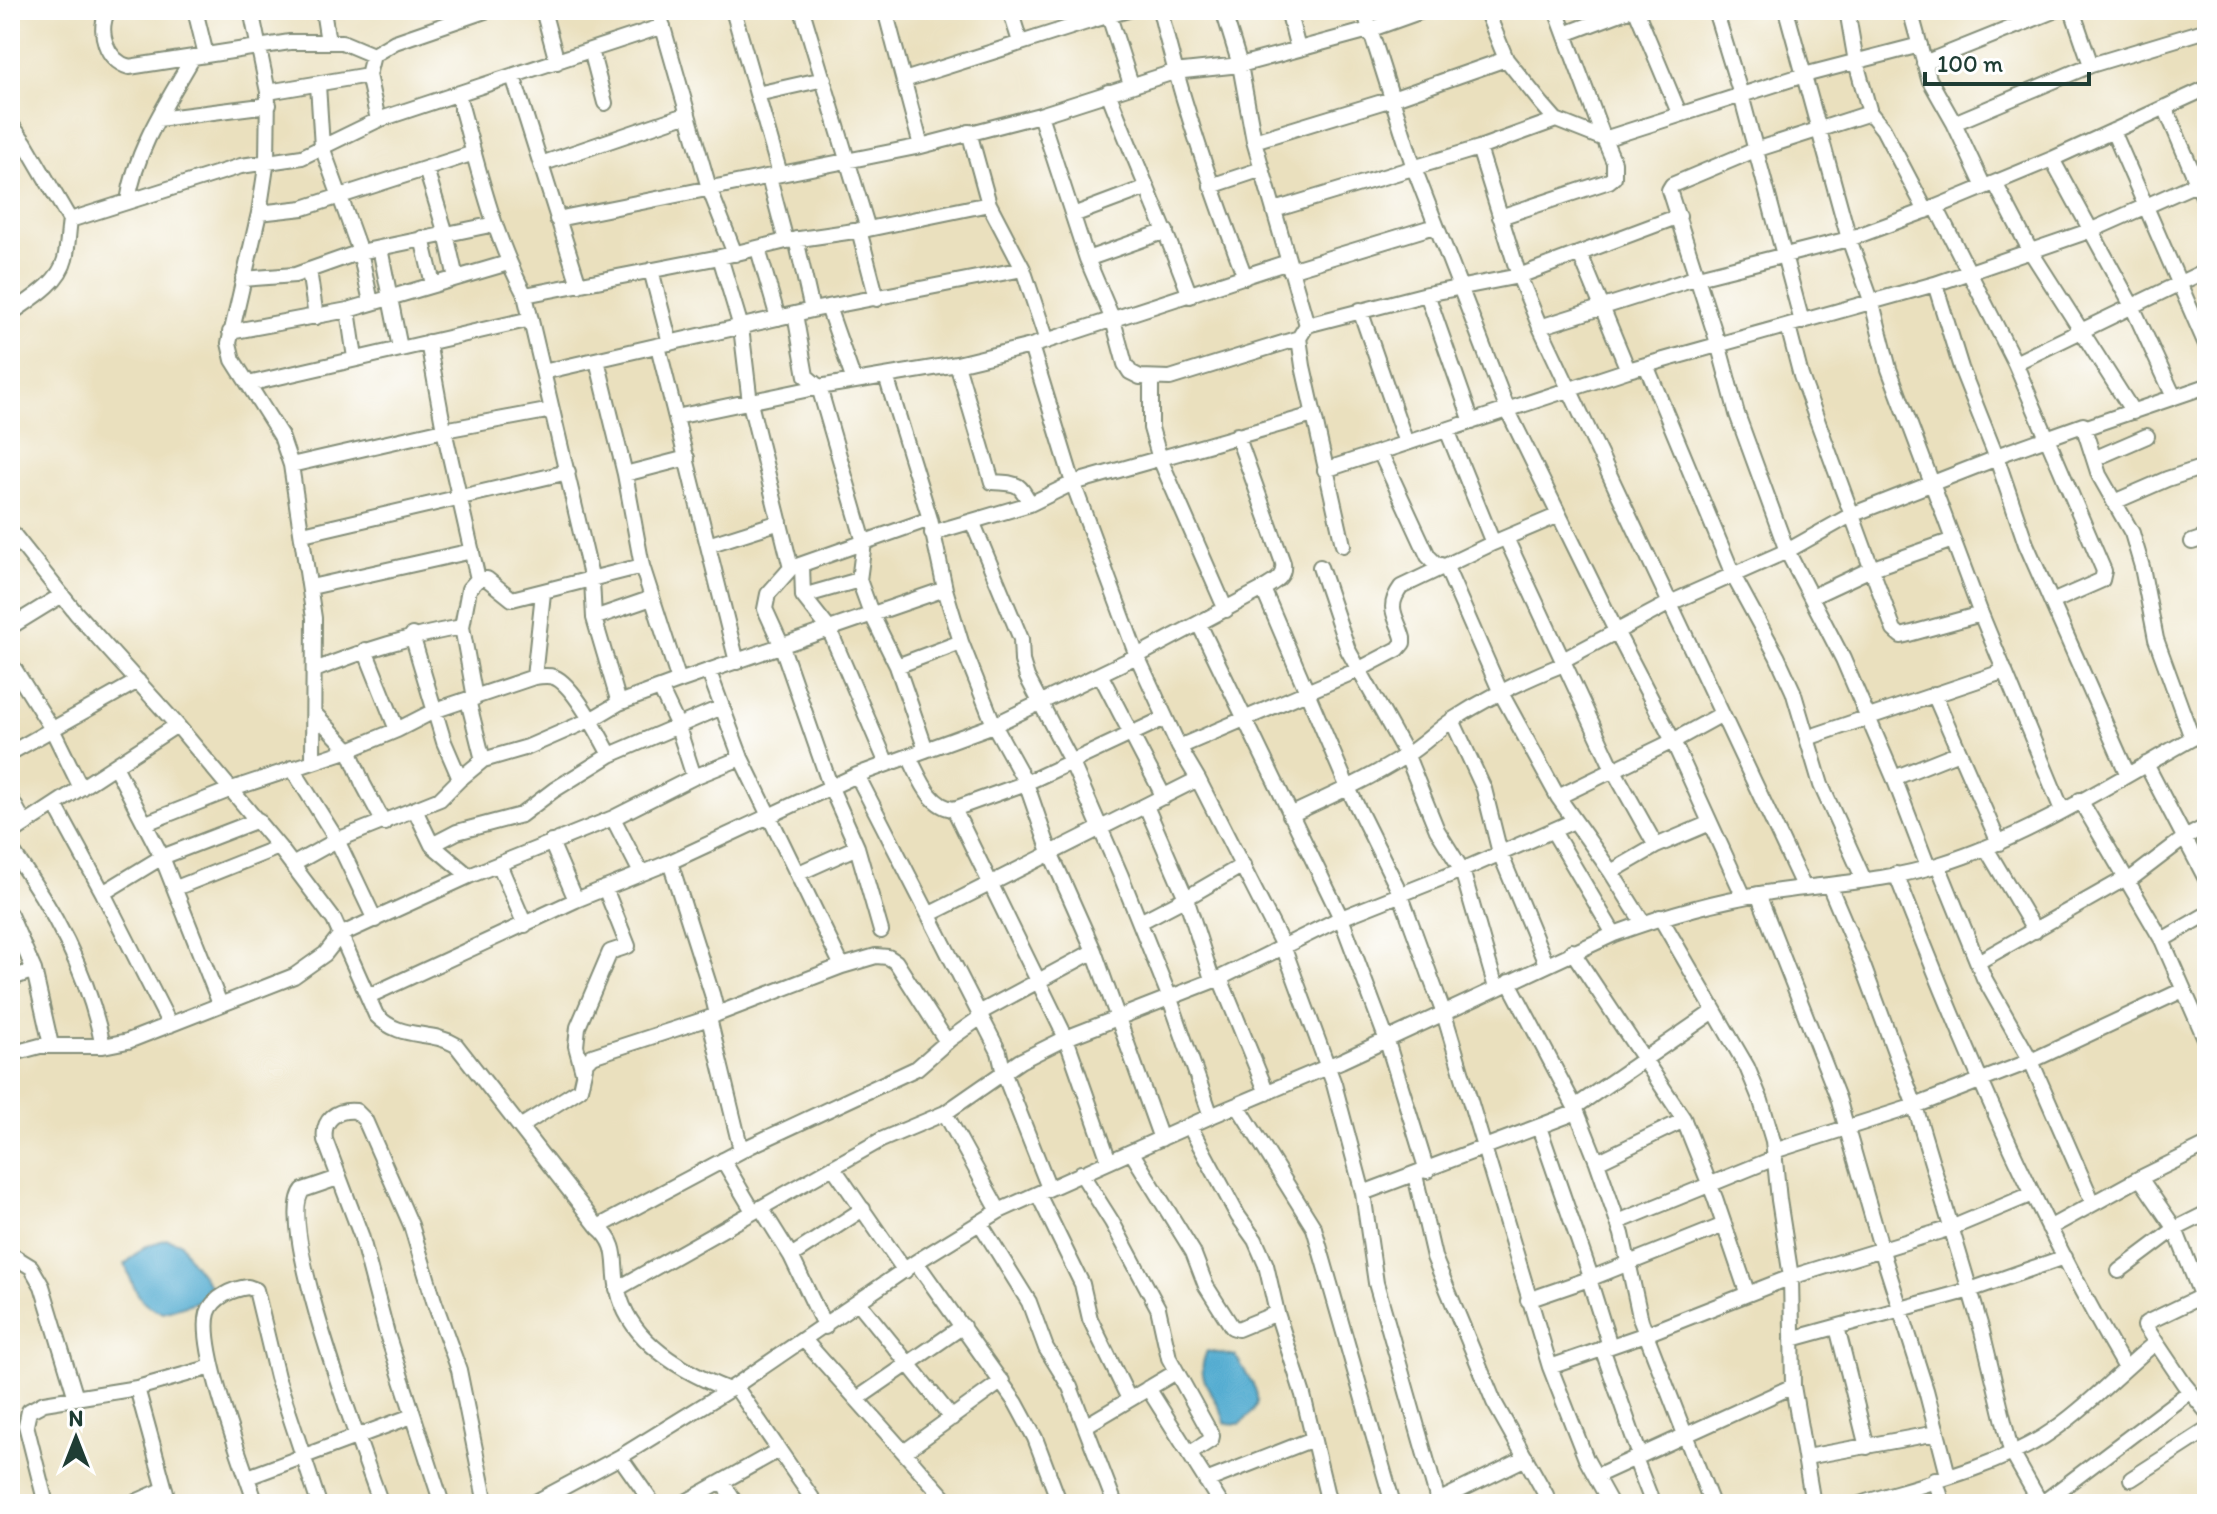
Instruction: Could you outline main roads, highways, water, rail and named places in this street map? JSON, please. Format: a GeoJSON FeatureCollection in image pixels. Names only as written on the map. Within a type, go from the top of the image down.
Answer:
{"type":"FeatureCollection","features":[{"type":"Feature","properties":{"kind":"water"},"geometry":{"type":"Polygon","coordinates":[[[167,1239],[181,1243],[212,1292],[202,1300],[163,1312],[142,1300],[125,1264],[144,1247],[167,1239]]]}},
{"type":"Feature","properties":{"kind":"water"},"geometry":{"type":"Polygon","coordinates":[[[1207,1351],[1236,1356],[1253,1384],[1257,1399],[1255,1407],[1240,1424],[1225,1423],[1205,1380],[1203,1362],[1207,1351]]]}}]}
